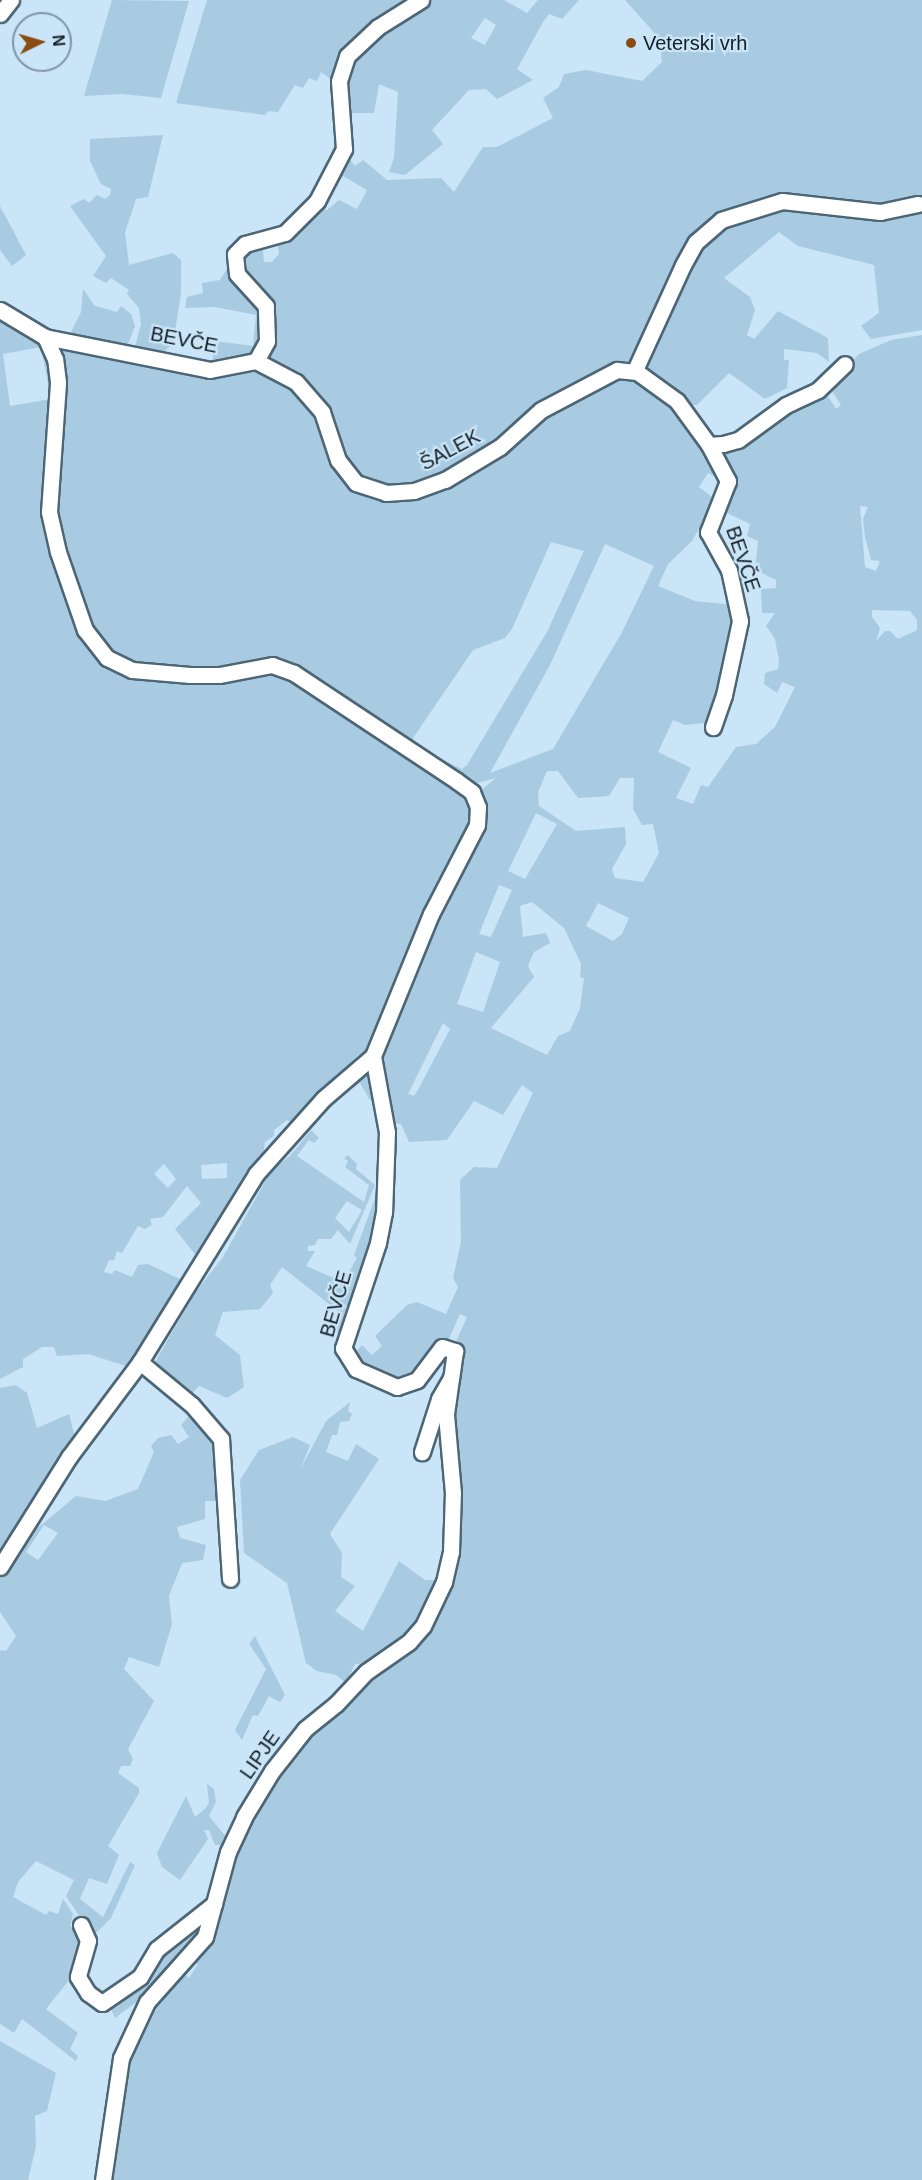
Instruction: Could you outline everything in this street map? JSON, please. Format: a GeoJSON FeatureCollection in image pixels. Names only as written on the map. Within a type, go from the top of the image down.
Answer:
{"type":"FeatureCollection","features":[{"type":"Feature","properties":{"kind":"street"},"geometry":{"type":"LineString","coordinates":[[0,14],[11,0]]}},
{"type":"Feature","properties":{"kind":"street"},"geometry":{"type":"LineString","coordinates":[[256,361],[267,341],[266,306],[237,274],[235,254],[245,244],[285,233],[317,201],[344,149],[339,81],[347,56],[378,27],[421,0]]}},
{"type":"Feature","properties":{"kind":"street"},"geometry":{"type":"LineString","coordinates":[[845,364],[818,390],[786,405],[738,440],[709,445],[677,401],[635,370],[683,265],[696,242],[721,220],[782,201],[880,212],[918,204]]}},
{"type":"Feature","properties":{"kind":"street","name":"BEVČE"},"geometry":{"type":"LineString","coordinates":[[0,310],[45,337],[210,370],[256,361]]}},
{"type":"Feature","properties":{"kind":"street"},"geometry":{"type":"LineString","coordinates":[[0,1567],[69,1457],[140,1362],[256,1174],[323,1099],[373,1056],[431,914],[477,825],[478,807],[472,792],[294,673],[272,665],[219,675],[190,675],[132,670],[107,658],[85,630],[58,552],[49,512],[58,382],[55,359],[45,337]]}},
{"type":"Feature","properties":{"kind":"street","name":"ŠALEK"},"geometry":{"type":"LineString","coordinates":[[256,361],[296,382],[322,412],[338,459],[356,483],[386,493],[414,491],[445,480],[500,447],[541,410],[617,370],[635,370]]}},
{"type":"Feature","properties":{"kind":"street","name":"BEVČE"},"geometry":{"type":"LineString","coordinates":[[709,445],[728,481],[708,532],[729,570],[740,621],[724,695],[713,728]]}},
{"type":"Feature","properties":{"kind":"street","name":"BEVČE"},"geometry":{"type":"LineString","coordinates":[[373,1056],[387,1132],[384,1212],[378,1243],[343,1348],[356,1369],[397,1387],[410,1385],[442,1347],[450,1347],[455,1351],[451,1378],[439,1399],[422,1452]]}},
{"type":"Feature","properties":{"kind":"street"},"geometry":{"type":"LineString","coordinates":[[140,1362],[207,1419],[221,1439],[230,1579]]}},
{"type":"Feature","properties":{"kind":"street","name":"LIPJE"},"geometry":{"type":"LineString","coordinates":[[103,2180],[121,2058],[147,2002],[205,1937],[228,1852],[272,1771],[305,1729],[336,1704],[366,1672],[409,1642],[423,1626],[444,1582],[451,1552],[453,1493],[446,1414],[451,1378]]}},
{"type":"Feature","properties":{"kind":"street"},"geometry":{"type":"LineString","coordinates":[[81,1925],[88,1941],[78,1977],[88,1993],[102,2002],[140,1977],[157,1949],[214,1904]]}},
{"type":"Feature","properties":{"kind":"shaded area"},"geometry":{"type":"Polygon","coordinates":[[[112,0],[189,1],[161,98],[122,94],[84,96],[112,0]]]}},
{"type":"Feature","properties":{"kind":"shaded area"},"geometry":{"type":"Polygon","coordinates":[[[207,0],[417,0],[359,38],[336,83],[321,72],[317,81],[309,78],[303,88],[295,85],[278,112],[268,111],[265,115],[176,103],[207,0]]]}},
{"type":"Feature","properties":{"kind":"shaded area"},"geometry":{"type":"Polygon","coordinates":[[[426,0],[504,0],[527,13],[538,0],[579,0],[562,19],[549,14],[543,22],[517,69],[533,80],[497,99],[486,89],[469,90],[432,130],[443,144],[405,175],[389,172],[394,158],[398,92],[379,84],[374,113],[344,113],[347,59],[426,0]],[[485,18],[471,38],[485,45],[496,25],[485,18]]]}},
{"type":"Feature","properties":{"kind":"shaded area"},"geometry":{"type":"Polygon","coordinates":[[[625,0],[922,0],[922,197],[881,210],[786,197],[746,207],[710,224],[701,232],[670,281],[650,339],[629,368],[631,374],[680,408],[725,475],[722,480],[708,473],[699,487],[716,500],[705,529],[700,527],[692,541],[668,564],[658,586],[695,601],[735,605],[737,621],[718,714],[713,722],[685,725],[673,720],[658,752],[691,768],[676,798],[693,804],[701,785],[708,787],[736,747],[756,744],[775,727],[795,687],[782,682],[777,693],[764,684],[765,673],[778,669],[779,661],[775,639],[766,626],[775,613],[762,613],[761,589],[776,588],[776,580],[755,570],[758,541],[747,536],[750,524],[719,509],[731,478],[715,449],[744,440],[795,402],[824,390],[836,409],[841,405],[828,385],[836,378],[840,381],[844,376],[842,373],[859,354],[891,340],[922,335],[922,2180],[107,2180],[118,2090],[134,2038],[164,1999],[167,1986],[179,1971],[189,1978],[198,1964],[191,1960],[207,1940],[242,1833],[258,1805],[289,1758],[372,1676],[414,1644],[448,1584],[456,1478],[449,1404],[459,1361],[455,1344],[467,1317],[460,1314],[448,1341],[408,1383],[386,1382],[351,1357],[362,1345],[372,1355],[382,1346],[375,1336],[407,1305],[417,1302],[446,1314],[458,1287],[453,1278],[461,1242],[460,1180],[474,1167],[497,1168],[533,1093],[522,1085],[503,1115],[474,1101],[447,1140],[409,1142],[401,1124],[388,1123],[379,1076],[379,1049],[431,919],[477,833],[481,790],[496,778],[469,785],[277,661],[253,661],[233,671],[214,673],[137,665],[106,653],[93,632],[59,530],[56,463],[63,387],[56,345],[148,357],[206,375],[263,368],[270,362],[269,303],[242,277],[237,260],[241,250],[247,245],[262,243],[264,262],[272,262],[279,254],[277,240],[290,235],[318,207],[327,210],[339,200],[357,209],[367,190],[343,176],[333,191],[328,190],[347,155],[355,166],[363,160],[387,180],[441,178],[454,192],[483,147],[497,147],[553,118],[543,98],[559,87],[564,74],[586,70],[642,81],[662,62],[659,38],[625,0]],[[860,506],[865,567],[876,571],[880,561],[871,560],[863,519],[868,507],[860,506]],[[551,542],[512,629],[505,638],[473,650],[413,738],[416,747],[462,769],[467,765],[547,632],[584,551],[551,542]],[[605,544],[550,665],[490,773],[553,749],[621,634],[654,566],[605,544]],[[872,610],[872,617],[880,628],[876,641],[885,631],[890,631],[898,639],[917,630],[917,620],[910,611],[872,610]],[[547,771],[538,792],[539,806],[576,831],[625,827],[626,844],[612,869],[615,878],[643,882],[659,853],[653,824],[642,825],[633,809],[634,778],[620,778],[609,796],[578,798],[558,771],[547,771]],[[536,813],[508,871],[525,879],[557,824],[536,813]],[[499,885],[479,934],[491,937],[512,890],[499,885]],[[532,902],[520,906],[523,937],[546,933],[550,943],[534,952],[528,966],[534,977],[491,1028],[547,1055],[558,1036],[570,1031],[580,1008],[584,978],[580,977],[581,964],[564,928],[532,902]],[[598,903],[586,926],[613,941],[622,934],[629,918],[598,903]],[[476,952],[457,1004],[483,1012],[500,962],[476,952]],[[443,1023],[408,1094],[414,1096],[450,1029],[443,1023]]]}},
{"type":"Feature","properties":{"kind":"shaded area"},"geometry":{"type":"Polygon","coordinates":[[[163,135],[148,197],[136,199],[125,232],[129,265],[173,253],[181,260],[181,293],[173,344],[163,352],[135,347],[141,324],[139,308],[127,294],[129,290],[111,278],[106,283],[93,276],[106,256],[70,206],[84,199],[89,203],[97,195],[105,199],[110,195],[111,189],[101,184],[90,161],[90,139],[163,135]]]}},
{"type":"Feature","properties":{"kind":"shaded area"},"geometry":{"type":"Polygon","coordinates":[[[0,206],[26,255],[12,266],[0,250],[0,206]]]}},
{"type":"Feature","properties":{"kind":"shaded area"},"geometry":{"type":"Polygon","coordinates":[[[769,207],[922,214],[922,330],[871,339],[861,326],[879,313],[874,265],[798,246],[779,232],[724,278],[750,297],[755,310],[747,335],[754,339],[778,311],[828,338],[829,362],[817,353],[784,349],[784,360],[789,360],[787,388],[765,399],[729,373],[697,405],[688,405],[643,370],[649,349],[705,235],[769,207]]]}},
{"type":"Feature","properties":{"kind":"shaded area"},"geometry":{"type":"Polygon","coordinates":[[[228,267],[264,315],[258,353],[212,365],[215,341],[253,346],[256,315],[215,307],[185,308],[187,297],[203,293],[202,283],[220,280],[228,267]]]}},
{"type":"Feature","properties":{"kind":"shaded area"},"geometry":{"type":"Polygon","coordinates":[[[83,289],[95,306],[117,312],[121,306],[131,314],[135,326],[127,347],[69,336],[81,312],[83,289]]]}},
{"type":"Feature","properties":{"kind":"shaded area"},"geometry":{"type":"Polygon","coordinates":[[[0,314],[36,336],[54,367],[48,463],[65,592],[80,640],[99,661],[129,673],[277,669],[466,795],[474,817],[371,1048],[357,1056],[296,1125],[287,1120],[274,1130],[274,1136],[265,1142],[263,1156],[198,1258],[175,1229],[201,1203],[187,1186],[163,1217],[150,1219],[152,1225],[145,1229],[138,1226],[122,1253],[117,1251],[114,1260],[109,1260],[104,1272],[112,1274],[115,1270],[132,1277],[138,1265],[148,1264],[184,1281],[129,1367],[88,1354],[57,1356],[54,1347],[42,1347],[23,1359],[23,1367],[0,1379],[0,314]],[[41,347],[3,354],[10,406],[51,399],[41,347]],[[227,1163],[201,1165],[202,1179],[227,1178],[227,1163]],[[164,1164],[154,1174],[168,1188],[176,1179],[164,1164]]]}},
{"type":"Feature","properties":{"kind":"shaded area"},"geometry":{"type":"Polygon","coordinates":[[[372,1075],[380,1100],[370,1100],[360,1083],[338,1098],[359,1076],[372,1075]]]}},
{"type":"Feature","properties":{"kind":"shaded area"},"geometry":{"type":"Polygon","coordinates":[[[311,1130],[319,1138],[314,1143],[309,1140],[297,1156],[364,1202],[369,1185],[345,1167],[348,1161],[344,1158],[348,1155],[357,1164],[356,1169],[375,1185],[350,1244],[338,1230],[331,1239],[318,1239],[315,1245],[308,1246],[308,1251],[315,1251],[306,1266],[343,1282],[357,1258],[354,1255],[377,1193],[380,1212],[343,1330],[336,1333],[339,1312],[282,1267],[270,1285],[273,1293],[260,1309],[223,1312],[215,1335],[240,1355],[244,1387],[227,1398],[199,1386],[189,1397],[163,1374],[156,1361],[195,1293],[223,1257],[272,1169],[290,1156],[311,1130]],[[347,1201],[335,1218],[349,1232],[362,1210],[347,1201]]]}},
{"type":"Feature","properties":{"kind":"shaded area"},"geometry":{"type":"Polygon","coordinates":[[[16,1385],[27,1393],[37,1428],[69,1414],[76,1441],[0,1565],[0,1388],[16,1385]]]}},
{"type":"Feature","properties":{"kind":"shaded area"},"geometry":{"type":"Polygon","coordinates":[[[350,1402],[348,1411],[352,1414],[349,1421],[340,1422],[337,1435],[332,1435],[326,1452],[348,1461],[356,1444],[379,1459],[330,1534],[342,1553],[341,1577],[355,1586],[335,1611],[363,1631],[399,1561],[425,1580],[442,1580],[417,1628],[368,1663],[355,1664],[346,1683],[336,1675],[317,1671],[306,1663],[287,1583],[244,1553],[240,1480],[259,1450],[293,1437],[310,1445],[300,1470],[326,1421],[350,1402]]]}},
{"type":"Feature","properties":{"kind":"shaded area"},"geometry":{"type":"Polygon","coordinates":[[[193,1411],[216,1447],[220,1501],[205,1501],[205,1519],[177,1527],[180,1538],[206,1545],[203,1560],[182,1563],[169,1596],[172,1624],[159,1667],[129,1657],[124,1669],[154,1701],[128,1749],[133,1759],[130,1766],[121,1766],[118,1773],[139,1788],[139,1793],[108,1846],[119,1855],[107,1884],[89,1878],[80,1899],[103,1917],[130,1862],[135,1865],[111,1918],[93,1936],[66,1896],[74,1880],[36,1861],[18,1882],[13,1897],[46,1915],[49,1911],[58,1914],[63,1899],[73,1914],[70,1926],[84,1932],[73,1975],[46,2009],[78,2033],[70,2049],[78,2056],[76,2061],[22,2019],[14,2033],[0,2024],[0,1650],[6,1651],[16,1636],[0,1612],[0,1575],[28,1536],[76,1496],[105,1501],[138,1489],[154,1452],[151,1446],[158,1438],[171,1435],[178,1444],[189,1437],[181,1425],[193,1411]],[[44,1525],[26,1552],[38,1560],[58,1533],[44,1525]]]}},
{"type":"Feature","properties":{"kind":"shaded area"},"geometry":{"type":"Polygon","coordinates":[[[255,1636],[285,1695],[280,1702],[269,1696],[258,1716],[253,1715],[242,1740],[235,1730],[266,1669],[249,1644],[255,1636]]]}},
{"type":"Feature","properties":{"kind":"shaded area"},"geometry":{"type":"Polygon","coordinates":[[[207,1784],[214,1789],[216,1802],[209,1816],[227,1838],[223,1845],[215,1845],[209,1830],[204,1830],[208,1839],[180,1880],[162,1867],[157,1853],[186,1796],[195,1817],[204,1810],[209,1803],[207,1784]]]}},
{"type":"Feature","properties":{"kind":"shaded area"},"geometry":{"type":"Polygon","coordinates":[[[200,1920],[204,1933],[151,1991],[115,2018],[110,2007],[115,2001],[200,1920]]]}},
{"type":"Feature","properties":{"kind":"shaded area"},"geometry":{"type":"Polygon","coordinates":[[[0,2041],[56,2073],[47,2111],[35,2116],[36,2146],[28,2180],[0,2180],[0,2041]]]}},
{"type":"Feature","properties":{"kind":"place","name":"Veterski vrh"},"geometry":{"type":"Point","coordinates":[631,43]}}]}
